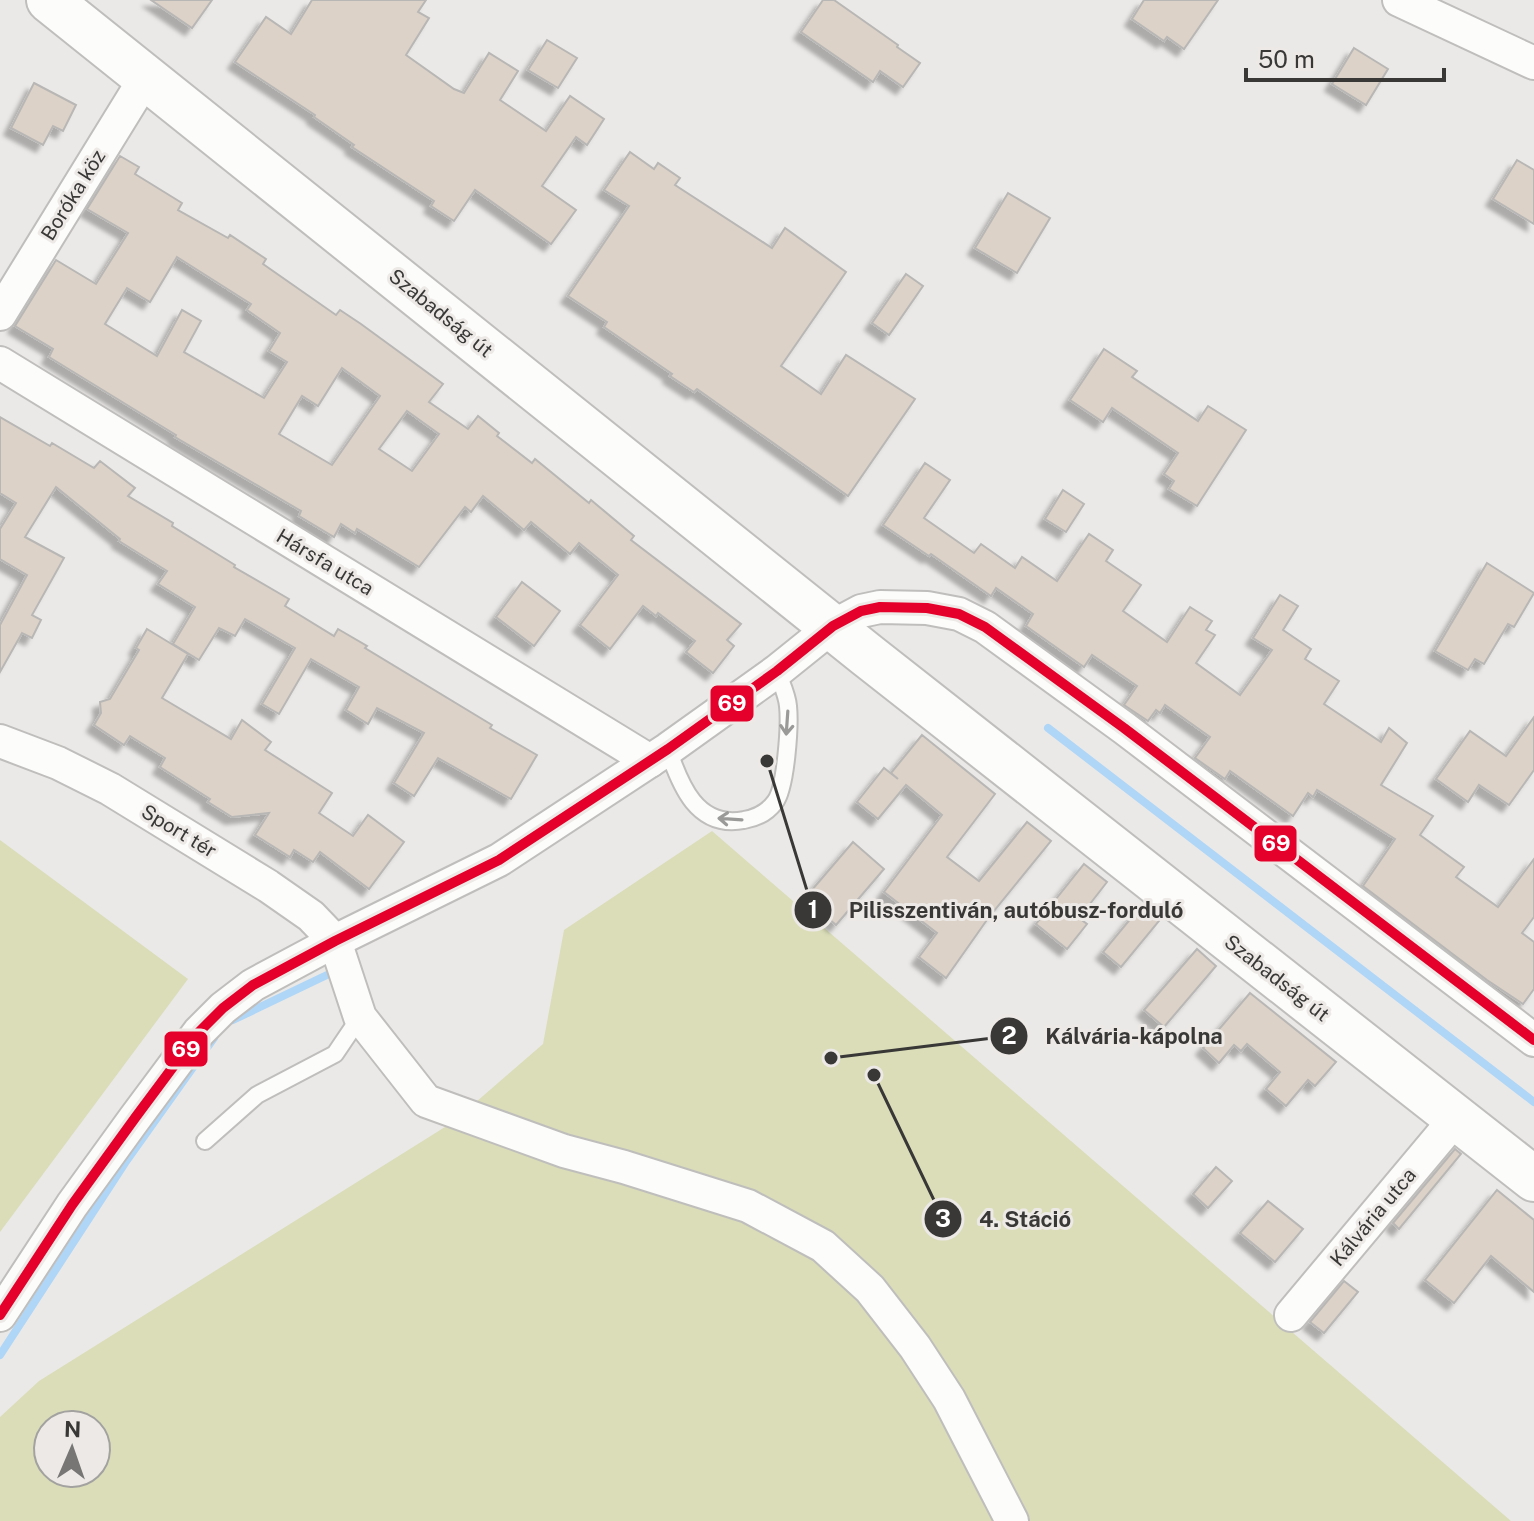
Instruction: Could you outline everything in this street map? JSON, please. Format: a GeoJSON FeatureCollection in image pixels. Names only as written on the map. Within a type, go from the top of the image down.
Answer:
{"type":"FeatureCollection","features":[{"type":"Feature","properties":{"kind":"main road","name":"Szabadság út"},"geometry":{"type":"LineString","coordinates":[[49,0],[833,626],[1534,1179]]}},
{"type":"Feature","properties":{"kind":"street"},"geometry":{"type":"LineString","coordinates":[[1399,0],[1534,63]]}},
{"type":"Feature","properties":{"kind":"street","name":"Boróka köz"},"geometry":{"type":"LineString","coordinates":[[0,314],[146,77]]}},
{"type":"Feature","properties":{"kind":"street","name":"Hársfa utca"},"geometry":{"type":"LineString","coordinates":[[0,363],[659,755]]}},
{"type":"Feature","properties":{"kind":"street"},"geometry":{"type":"LineString","coordinates":[[0,1315],[72,1205],[199,1032],[223,1008],[253,985],[335,941],[499,860],[659,755],[777,671],[833,626],[861,611],[900,606],[959,614],[985,627],[1124,728],[1534,1040]]}},
{"type":"Feature","properties":{"kind":"street","name":"Sport tér"},"geometry":{"type":"LineString","coordinates":[[3,750],[58,763],[122,796],[268,886],[311,916],[335,941]]}},
{"type":"Feature","properties":{"kind":"street"},"geometry":{"type":"LineString","coordinates":[[335,941],[360,1017],[426,1101],[539,1143],[748,1206],[823,1246],[851,1269],[915,1347],[949,1399],[1012,1521]]}},
{"type":"Feature","properties":{"kind":"street","name":"Kálvária utca"},"geometry":{"type":"LineString","coordinates":[[1291,1315],[1456,1118]]}},
{"type":"Feature","properties":{"kind":"lane"},"geometry":{"type":"LineString","coordinates":[[659,755],[684,792],[704,813],[720,820],[737,822],[766,812],[781,790],[785,764],[788,709],[777,671]]}},
{"type":"Feature","properties":{"kind":"lane"},"geometry":{"type":"LineString","coordinates":[[205,1141],[257,1095],[335,1054],[360,1017]]}},
{"type":"Feature","properties":{"kind":"green space"},"geometry":{"type":"Polygon","coordinates":[[[712,831],[1511,1521],[0,1521],[0,1417],[39,1381],[453,1122],[543,1044],[564,930],[712,831]]]}},
{"type":"Feature","properties":{"kind":"green space"},"geometry":{"type":"Polygon","coordinates":[[[0,840],[188,979],[0,1232],[0,840]]]}},
{"type":"Feature","properties":{"kind":"building"},"geometry":{"type":"Polygon","coordinates":[[[151,0],[212,0],[192,28],[151,0]]]}},
{"type":"Feature","properties":{"kind":"building"},"geometry":{"type":"Polygon","coordinates":[[[312,0],[426,0],[418,12],[429,18],[406,55],[454,89],[464,93],[489,53],[518,71],[500,100],[546,131],[570,96],[604,119],[587,145],[576,137],[542,186],[576,210],[551,244],[475,190],[454,221],[431,206],[434,201],[352,147],[354,145],[315,115],[235,62],[266,17],[291,34],[312,0]]]}},
{"type":"Feature","properties":{"kind":"building"},"geometry":{"type":"Polygon","coordinates":[[[823,0],[834,0],[920,63],[903,87],[880,71],[873,82],[801,32],[823,0]]]}},
{"type":"Feature","properties":{"kind":"building"},"geometry":{"type":"Polygon","coordinates":[[[1144,0],[1218,0],[1184,49],[1167,37],[1164,41],[1132,19],[1144,0]]]}},
{"type":"Feature","properties":{"kind":"building"},"geometry":{"type":"Polygon","coordinates":[[[547,40],[577,58],[558,88],[528,70],[547,40]]]}},
{"type":"Feature","properties":{"kind":"building"},"geometry":{"type":"Polygon","coordinates":[[[1354,48],[1388,69],[1366,105],[1332,84],[1354,48]]]}},
{"type":"Feature","properties":{"kind":"building"},"geometry":{"type":"Polygon","coordinates":[[[34,83],[76,105],[63,131],[53,126],[43,145],[11,128],[34,83]]]}},
{"type":"Feature","properties":{"kind":"building"},"geometry":{"type":"Polygon","coordinates":[[[630,152],[654,169],[658,163],[680,178],[675,185],[772,248],[785,228],[846,272],[781,366],[821,394],[846,355],[915,399],[848,496],[697,389],[694,392],[670,376],[672,374],[604,327],[607,322],[568,296],[629,206],[604,190],[630,152]]]}},
{"type":"Feature","properties":{"kind":"building"},"geometry":{"type":"Polygon","coordinates":[[[120,156],[139,167],[135,174],[182,203],[178,210],[228,238],[230,235],[266,259],[263,264],[336,315],[340,310],[361,324],[443,384],[429,402],[468,429],[478,416],[499,433],[497,436],[532,463],[535,459],[589,503],[591,500],[634,536],[631,540],[741,624],[727,640],[734,646],[713,673],[686,652],[695,641],[658,613],[656,616],[643,606],[610,649],[580,625],[618,575],[579,543],[570,554],[531,522],[524,530],[483,496],[471,512],[465,507],[419,567],[357,529],[355,533],[341,524],[334,537],[299,516],[301,511],[175,437],[49,357],[53,349],[15,326],[56,260],[96,284],[128,233],[87,209],[120,156]],[[177,257],[150,302],[127,288],[105,324],[157,356],[182,310],[201,321],[184,352],[264,398],[287,362],[269,351],[280,333],[247,310],[251,304],[177,257]],[[342,368],[318,406],[302,396],[279,434],[332,465],[380,396],[342,368]],[[407,411],[379,449],[412,471],[439,434],[407,411]]]}},
{"type":"Feature","properties":{"kind":"building"},"geometry":{"type":"Polygon","coordinates":[[[1517,160],[1534,170],[1534,224],[1493,199],[1517,160]]]}},
{"type":"Feature","properties":{"kind":"building"},"geometry":{"type":"Polygon","coordinates":[[[1008,193],[1050,218],[1017,273],[975,248],[1008,193]]]}},
{"type":"Feature","properties":{"kind":"building"},"geometry":{"type":"Polygon","coordinates":[[[906,274],[923,286],[889,335],[872,323],[906,274]]]}},
{"type":"Feature","properties":{"kind":"building"},"geometry":{"type":"Polygon","coordinates":[[[1104,349],[1137,371],[1132,377],[1198,421],[1208,406],[1246,430],[1197,506],[1169,489],[1174,481],[1164,474],[1178,453],[1112,408],[1103,422],[1070,400],[1104,349]]]}},
{"type":"Feature","properties":{"kind":"building"},"geometry":{"type":"Polygon","coordinates":[[[0,417],[94,468],[100,461],[135,488],[128,496],[173,523],[172,526],[234,567],[289,599],[285,606],[334,636],[338,629],[367,646],[365,648],[537,755],[511,799],[438,758],[414,796],[394,783],[424,733],[377,708],[368,724],[346,710],[359,687],[311,659],[279,714],[262,704],[295,648],[245,619],[235,636],[219,628],[199,660],[173,644],[195,607],[158,584],[167,571],[119,541],[56,487],[25,537],[64,558],[32,615],[41,620],[32,638],[22,633],[0,672],[0,625],[27,575],[0,559],[0,529],[16,503],[0,493],[0,417]]]}},
{"type":"Feature","properties":{"kind":"building"},"geometry":{"type":"Polygon","coordinates":[[[925,463],[950,480],[924,518],[974,553],[981,544],[1015,568],[1022,557],[1057,581],[1089,534],[1113,550],[1106,561],[1141,585],[1123,611],[1167,642],[1190,607],[1212,621],[1206,630],[1215,635],[1196,663],[1240,695],[1272,650],[1253,638],[1280,595],[1298,606],[1283,630],[1311,649],[1305,659],[1339,681],[1324,704],[1381,742],[1389,728],[1407,743],[1381,785],[1433,816],[1420,835],[1464,867],[1456,877],[1498,907],[1534,859],[1534,917],[1522,933],[1534,942],[1534,989],[1523,1004],[1363,886],[1395,839],[1317,790],[1313,797],[1308,793],[1293,816],[1230,771],[1225,779],[1195,758],[1210,737],[1165,705],[1160,713],[1156,710],[1148,721],[1124,705],[1137,686],[1092,655],[1084,667],[1026,626],[1033,614],[996,588],[991,596],[883,525],[925,463]]]}},
{"type":"Feature","properties":{"kind":"building"},"geometry":{"type":"Polygon","coordinates":[[[1063,490],[1084,504],[1066,532],[1045,519],[1063,490]]]}},
{"type":"Feature","properties":{"kind":"building"},"geometry":{"type":"Polygon","coordinates":[[[1487,563],[1534,593],[1514,627],[1508,624],[1484,664],[1475,659],[1468,670],[1435,651],[1487,563]]]}},
{"type":"Feature","properties":{"kind":"building"},"geometry":{"type":"Polygon","coordinates":[[[522,582],[560,611],[534,646],[496,617],[522,582]]]}},
{"type":"Feature","properties":{"kind":"building"},"geometry":{"type":"Polygon","coordinates":[[[147,629],[188,654],[162,698],[231,739],[242,720],[271,742],[265,750],[332,793],[319,813],[353,836],[368,815],[404,842],[369,889],[320,852],[313,862],[294,850],[290,857],[255,835],[269,813],[232,817],[160,767],[165,758],[130,736],[124,745],[94,725],[101,713],[100,702],[110,699],[139,650],[136,648],[147,629]]]}},
{"type":"Feature","properties":{"kind":"building"},"geometry":{"type":"Polygon","coordinates":[[[1534,717],[1534,770],[1509,805],[1479,785],[1468,802],[1436,779],[1470,731],[1506,756],[1534,717]]]}},
{"type":"Feature","properties":{"kind":"building"},"geometry":{"type":"Polygon","coordinates":[[[922,735],[995,794],[947,857],[979,881],[1027,822],[1051,841],[989,917],[946,978],[919,957],[937,933],[884,892],[942,815],[906,785],[878,819],[857,802],[884,768],[898,779],[891,773],[922,735]]]}},
{"type":"Feature","properties":{"kind":"building"},"geometry":{"type":"Polygon","coordinates":[[[853,842],[884,869],[836,925],[805,898],[853,842]]]}},
{"type":"Feature","properties":{"kind":"building"},"geometry":{"type":"Polygon","coordinates":[[[1084,864],[1107,882],[1079,918],[1087,924],[1067,949],[1036,924],[1084,864]]]}},
{"type":"Feature","properties":{"kind":"building"},"geometry":{"type":"Polygon","coordinates":[[[1141,906],[1159,921],[1121,967],[1103,952],[1141,906]]]}},
{"type":"Feature","properties":{"kind":"building"},"geometry":{"type":"Polygon","coordinates":[[[1197,949],[1216,966],[1164,1027],[1144,1010],[1197,949]]]}},
{"type":"Feature","properties":{"kind":"building"},"geometry":{"type":"Polygon","coordinates":[[[1250,993],[1336,1062],[1315,1086],[1308,1080],[1286,1106],[1266,1089],[1280,1072],[1247,1044],[1241,1051],[1234,1045],[1219,1063],[1203,1048],[1250,993]]]}},
{"type":"Feature","properties":{"kind":"building"},"geometry":{"type":"Polygon","coordinates":[[[1455,1149],[1461,1154],[1399,1229],[1393,1223],[1455,1149]]]}},
{"type":"Feature","properties":{"kind":"building"},"geometry":{"type":"Polygon","coordinates":[[[1216,1167],[1232,1181],[1208,1208],[1193,1194],[1216,1167]]]}},
{"type":"Feature","properties":{"kind":"building"},"geometry":{"type":"Polygon","coordinates":[[[1497,1190],[1534,1220],[1534,1292],[1491,1256],[1454,1303],[1425,1280],[1497,1190]]]}},
{"type":"Feature","properties":{"kind":"building"},"geometry":{"type":"Polygon","coordinates":[[[1268,1201],[1303,1229],[1275,1262],[1240,1233],[1268,1201]]]}},
{"type":"Feature","properties":{"kind":"building"},"geometry":{"type":"Polygon","coordinates":[[[1344,1281],[1358,1292],[1324,1333],[1310,1322],[1344,1281]]]}},
{"type":"Feature","properties":{"kind":"waterway"},"geometry":{"type":"LineString","coordinates":[[1048,728],[1534,1102]]}},
{"type":"Feature","properties":{"kind":"waterway"},"geometry":{"type":"LineString","coordinates":[[233,1020],[329,974]]}},
{"type":"Feature","properties":{"kind":"waterway"},"geometry":{"type":"LineString","coordinates":[[0,1355],[125,1163],[214,1038]]}},
{"type":"Feature","properties":{"kind":"transit line","name":"69"},"geometry":{"type":"LineString","coordinates":[[0,1315],[72,1205],[135,1118],[199,1032],[223,1008],[253,985],[335,941],[499,860],[668,749],[777,671],[833,626],[861,611],[880,607],[927,608],[959,614],[985,627],[1124,728],[1534,1040]]}},
{"type":"Feature","properties":{"kind":"place","name":"Pilisszentiván, autóbusz-forduló"},"geometry":{"type":"Point","coordinates":[767,761]}},
{"type":"Feature","properties":{"kind":"place","name":"Kálvária-kápolna"},"geometry":{"type":"Point","coordinates":[831,1058]}},
{"type":"Feature","properties":{"kind":"place","name":"4. Stáció"},"geometry":{"type":"Point","coordinates":[874,1075]}}]}
